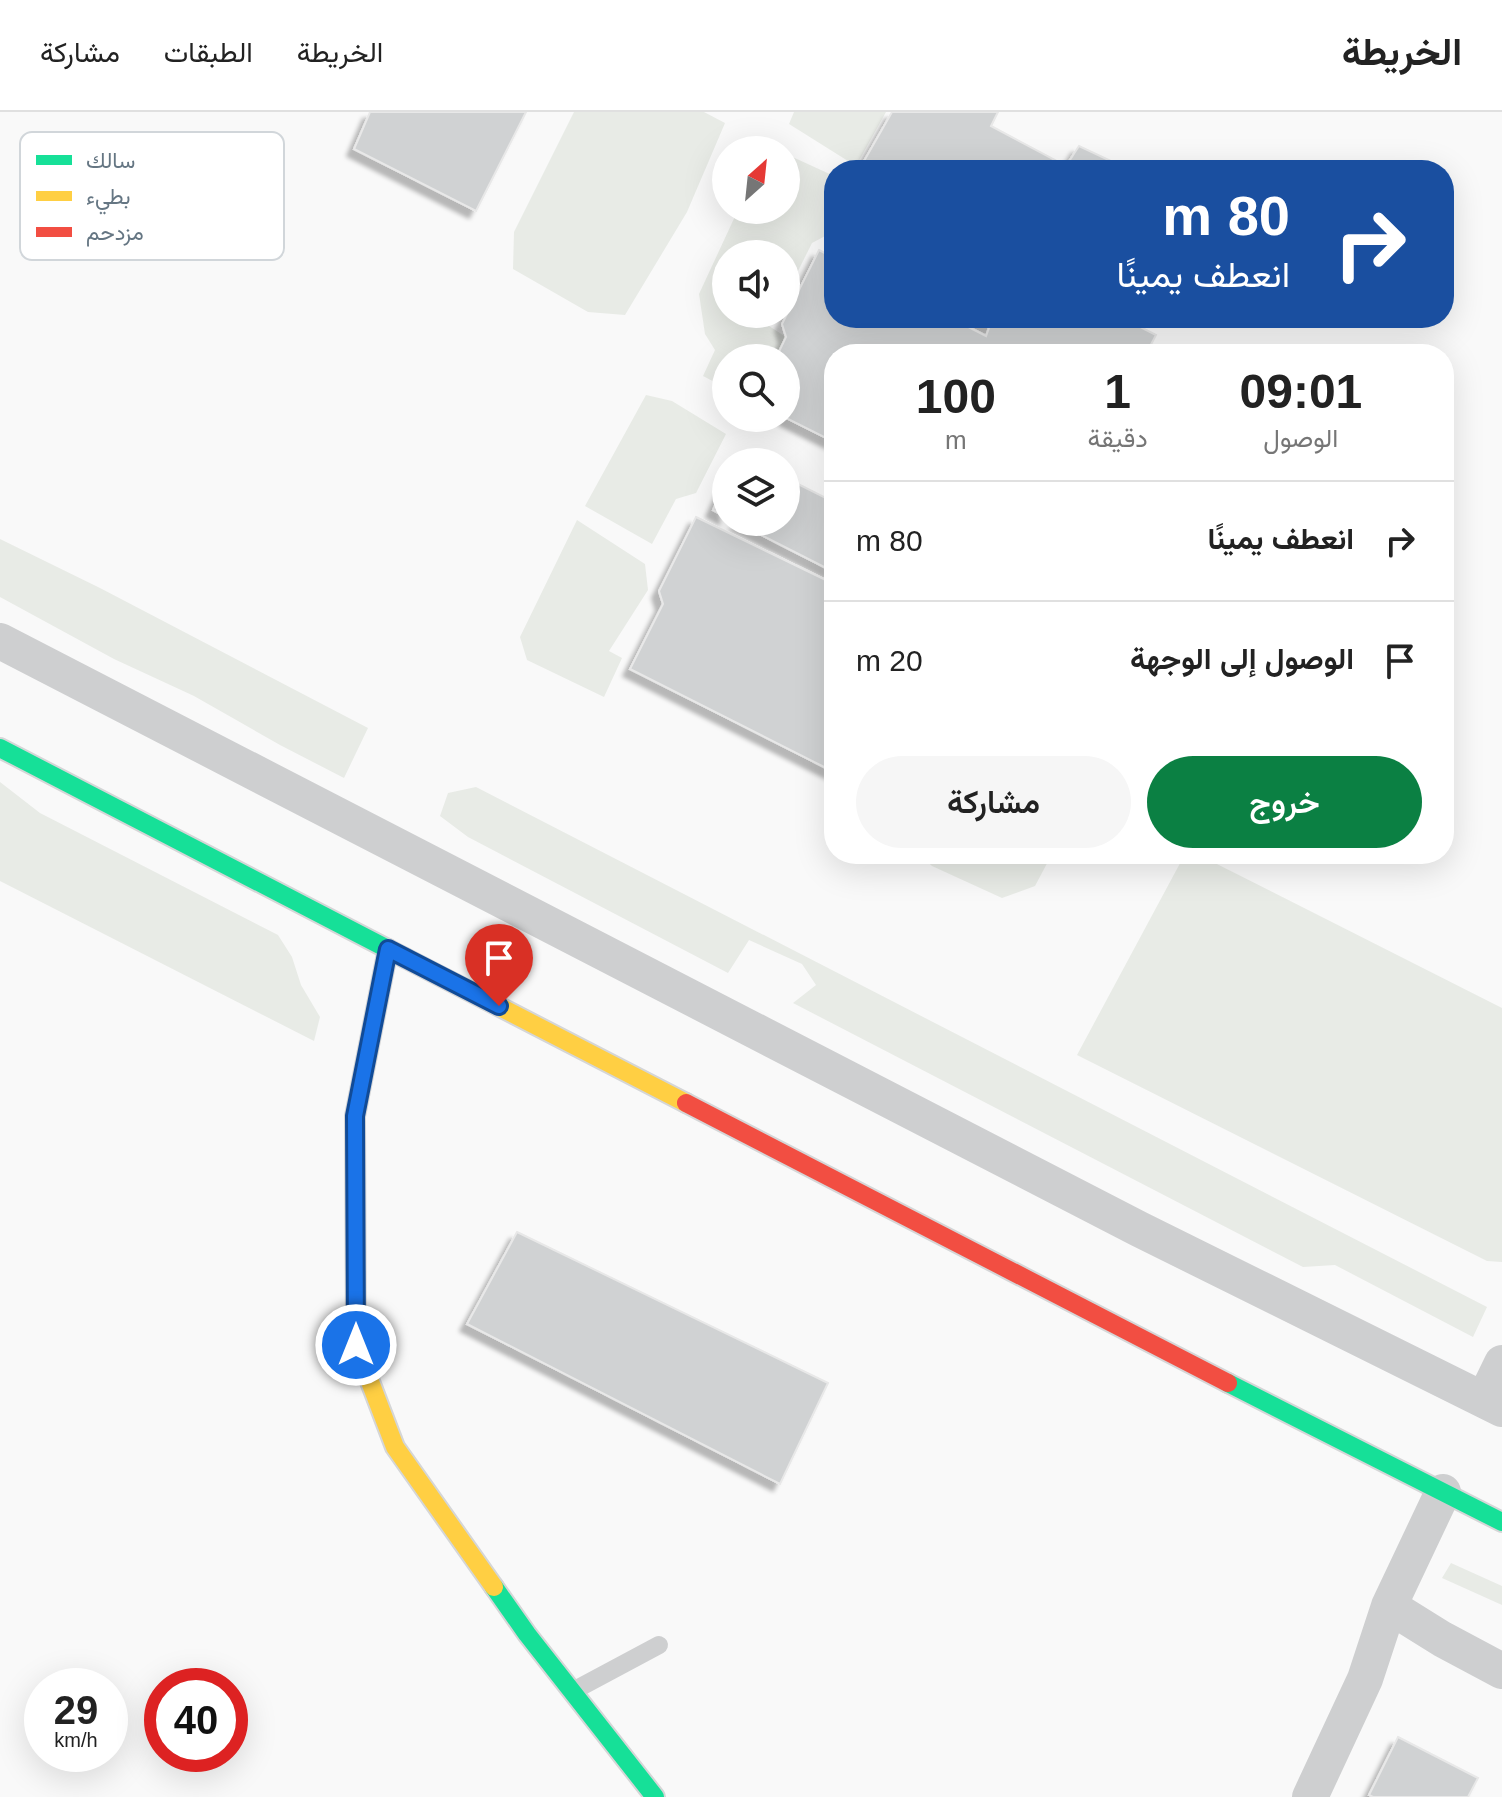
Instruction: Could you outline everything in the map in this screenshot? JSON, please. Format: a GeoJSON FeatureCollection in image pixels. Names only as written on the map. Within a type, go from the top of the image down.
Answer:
{"type":"FeatureCollection","features":[{"type":"Feature","properties":{"kind":"street"},"geometry":{"type":"LineString","coordinates":[[0,641],[1125,1222],[1493,1404],[1502,1363]]}},
{"type":"Feature","properties":{"kind":"street"},"geometry":{"type":"LineString","coordinates":[[0,748],[1502,1522]]}},
{"type":"Feature","properties":{"kind":"street"},"geometry":{"type":"LineString","coordinates":[[388,949],[355,1116],[356,1345],[395,1447],[527,1634],[655,1797]]}},
{"type":"Feature","properties":{"kind":"street"},"geometry":{"type":"LineString","coordinates":[[1310,1797],[1365,1679],[1389,1606],[1443,1492]]}},
{"type":"Feature","properties":{"kind":"street"},"geometry":{"type":"LineString","coordinates":[[1389,1606],[1502,1671]]}},
{"type":"Feature","properties":{"kind":"lane"},"geometry":{"type":"LineString","coordinates":[[573,1691],[659,1645]]}},
{"type":"Feature","properties":{"kind":"shaded area"},"geometry":{"type":"Polygon","coordinates":[[[574,112],[704,112],[725,123],[719,136],[712,136],[712,153],[687,212],[625,315],[588,312],[513,269],[514,232],[574,112]]]}},
{"type":"Feature","properties":{"kind":"shaded area"},"geometry":{"type":"Polygon","coordinates":[[[794,112],[886,112],[859,160],[846,160],[789,124],[794,112]]]}},
{"type":"Feature","properties":{"kind":"shaded area"},"geometry":{"type":"Polygon","coordinates":[[[800,160],[824,171],[824,237],[812,243],[800,267],[800,240],[724,240],[732,224],[800,224],[800,160]]]}},
{"type":"Feature","properties":{"kind":"shaded area"},"geometry":{"type":"Polygon","coordinates":[[[712,266],[712,328],[772,328],[786,337],[783,344],[712,345],[705,334],[699,294],[712,266]]]}},
{"type":"Feature","properties":{"kind":"shaded area"},"geometry":{"type":"Polygon","coordinates":[[[712,356],[712,381],[703,376],[712,356]]]}},
{"type":"Feature","properties":{"kind":"shaded area"},"geometry":{"type":"Polygon","coordinates":[[[646,395],[672,401],[712,425],[712,432],[726,434],[719,448],[712,448],[712,462],[696,493],[676,499],[652,544],[585,506],[646,395]]]}},
{"type":"Feature","properties":{"kind":"shaded area"},"geometry":{"type":"Polygon","coordinates":[[[577,520],[645,564],[648,590],[609,651],[622,658],[604,697],[527,660],[520,637],[577,520]]]}},
{"type":"Feature","properties":{"kind":"shaded area"},"geometry":{"type":"Polygon","coordinates":[[[0,539],[368,728],[344,778],[194,696],[114,659],[0,597],[0,539]]]}},
{"type":"Feature","properties":{"kind":"shaded area"},"geometry":{"type":"Polygon","coordinates":[[[0,782],[40,813],[278,935],[292,957],[301,985],[320,1017],[314,1041],[0,881],[0,782]]]}},
{"type":"Feature","properties":{"kind":"shaded area"},"geometry":{"type":"Polygon","coordinates":[[[476,787],[1487,1307],[1473,1337],[1335,1265],[1303,1267],[793,1003],[816,985],[802,964],[749,940],[728,973],[468,837],[440,816],[448,793],[476,787]]]}},
{"type":"Feature","properties":{"kind":"shaded area"},"geometry":{"type":"Polygon","coordinates":[[[930,864],[1047,864],[1035,886],[1002,898],[930,864]]]}},
{"type":"Feature","properties":{"kind":"shaded area"},"geometry":{"type":"Polygon","coordinates":[[[1180,864],[1217,864],[1502,1008],[1502,1262],[1487,1261],[1077,1055],[1180,864]]]}},
{"type":"Feature","properties":{"kind":"shaded area"},"geometry":{"type":"Polygon","coordinates":[[[1451,1563],[1502,1586],[1502,1605],[1442,1578],[1451,1563]]]}},
{"type":"Feature","properties":{"kind":"building"},"geometry":{"type":"Polygon","coordinates":[[[370,112],[526,112],[476,211],[354,149],[370,112]]]}},
{"type":"Feature","properties":{"kind":"building"},"geometry":{"type":"Polygon","coordinates":[[[892,112],[998,112],[991,126],[1055,160],[865,160],[892,112]]]}},
{"type":"Feature","properties":{"kind":"building"},"geometry":{"type":"Polygon","coordinates":[[[1079,146],[1109,160],[1070,160],[1079,146]]]}},
{"type":"Feature","properties":{"kind":"building"},"geometry":{"type":"Polygon","coordinates":[[[819,250],[824,253],[824,328],[970,328],[986,336],[989,328],[1142,328],[1156,335],[1151,344],[824,344],[824,437],[800,425],[800,344],[783,344],[786,337],[783,328],[800,328],[800,288],[819,250]]]}},
{"type":"Feature","properties":{"kind":"building"},"geometry":{"type":"Polygon","coordinates":[[[800,485],[824,497],[824,567],[763,536],[800,536],[800,485]]]}},
{"type":"Feature","properties":{"kind":"building"},"geometry":{"type":"Polygon","coordinates":[[[696,517],[712,525],[712,536],[735,536],[824,579],[824,767],[630,669],[663,604],[659,591],[696,517]]]}},
{"type":"Feature","properties":{"kind":"building"},"geometry":{"type":"Polygon","coordinates":[[[517,1232],[828,1383],[780,1484],[467,1324],[517,1232]]]}},
{"type":"Feature","properties":{"kind":"building"},"geometry":{"type":"Polygon","coordinates":[[[1398,1737],[1478,1778],[1468,1797],[1369,1795],[1398,1737]]]}},
{"type":"Feature","properties":{"kind":"traffic: fast"},"geometry":{"type":"LineString","coordinates":[[0,748],[405,958]]}},
{"type":"Feature","properties":{"kind":"traffic: fast"},"geometry":{"type":"LineString","coordinates":[[1228,1383],[1502,1522]]}},
{"type":"Feature","properties":{"kind":"traffic: fast"},"geometry":{"type":"LineString","coordinates":[[494,1587],[527,1634],[655,1797]]}},
{"type":"Feature","properties":{"kind":"traffic: slow"},"geometry":{"type":"LineString","coordinates":[[388,949],[355,1116],[356,1345],[395,1447],[494,1587]]}},
{"type":"Feature","properties":{"kind":"traffic: slow"},"geometry":{"type":"LineString","coordinates":[[405,958],[686,1103]]}},
{"type":"Feature","properties":{"kind":"traffic: jam"},"geometry":{"type":"LineString","coordinates":[[686,1103],[1228,1383]]}},
{"type":"Feature","properties":{"kind":"route"},"geometry":{"type":"LineString","coordinates":[[356,1345],[355,1116],[388,949],[499,1006]]}}]}
